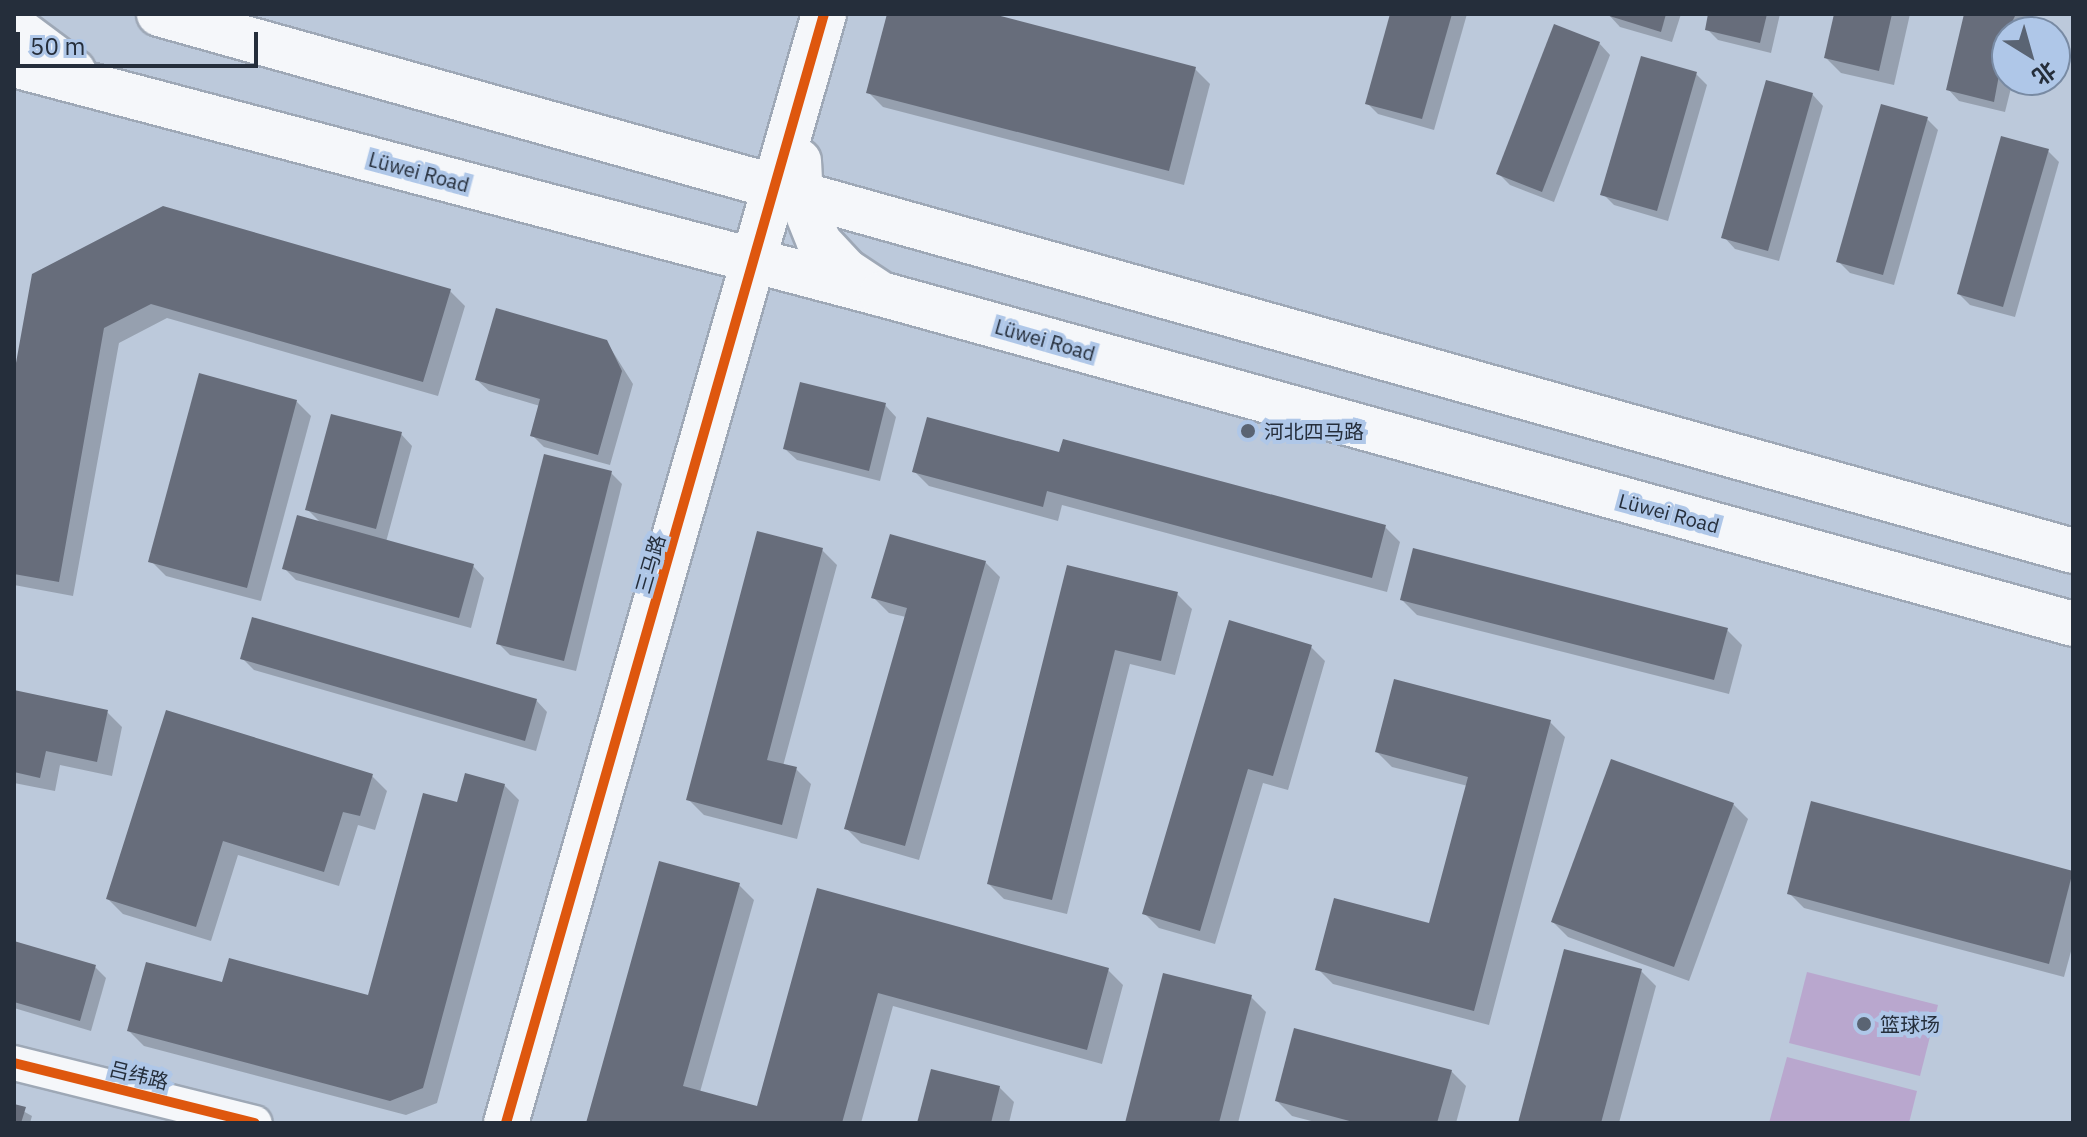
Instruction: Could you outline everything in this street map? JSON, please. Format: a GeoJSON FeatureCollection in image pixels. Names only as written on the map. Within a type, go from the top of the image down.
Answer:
{"type":"FeatureCollection","features":[{"type":"Feature","properties":{"kind":"main road"},"geometry":{"type":"LineString","coordinates":[[159,14],[789,194],[1673,435],[2073,551]]}},
{"type":"Feature","properties":{"kind":"main road"},"geometry":{"type":"LineString","coordinates":[[824,14],[805,87],[789,194],[819,242],[846,271],[881,294]]}},
{"type":"Feature","properties":{"kind":"main road"},"geometry":{"type":"LineString","coordinates":[[14,27],[71,70],[114,92]]}},
{"type":"Feature","properties":{"kind":"main road","name":"Lüwei Road"},"geometry":{"type":"LineString","coordinates":[[14,65],[881,294],[2062,625]]}},
{"type":"Feature","properties":{"kind":"main road","name":"三马路"},"geometry":{"type":"LineString","coordinates":[[506,1123],[757,261],[789,194]]}},
{"type":"Feature","properties":{"kind":"street","name":"吕纬路"},"geometry":{"type":"LineString","coordinates":[[14,1063],[255,1123]]}},
{"type":"Feature","properties":{"kind":"shaded area","name":"篮球场"},"geometry":{"type":"Polygon","coordinates":[[[1807,972],[1938,1005],[1920,1076],[1789,1043],[1807,972]]]}},
{"type":"Feature","properties":{"kind":"shaded area","name":"篮球场"},"geometry":{"type":"Polygon","coordinates":[[[1787,1057],[1917,1091],[1909,1123],[1769,1123],[1787,1057]]]}},
{"type":"Feature","properties":{"kind":"building"},"geometry":{"type":"Polygon","coordinates":[[[887,14],[993,14],[1196,67],[1169,171],[866,93],[887,14]]]}},
{"type":"Feature","properties":{"kind":"building"},"geometry":{"type":"Polygon","coordinates":[[[1390,14],[1452,14],[1422,119],[1365,104],[1390,14]]]}},
{"type":"Feature","properties":{"kind":"building"},"geometry":{"type":"Polygon","coordinates":[[[1603,14],[1666,14],[1661,32],[1603,14]]]}},
{"type":"Feature","properties":{"kind":"building"},"geometry":{"type":"Polygon","coordinates":[[[1708,14],[1767,14],[1760,43],[1705,30],[1708,14]]]}},
{"type":"Feature","properties":{"kind":"building"},"geometry":{"type":"Polygon","coordinates":[[[1834,14],[1892,14],[1879,71],[1824,58],[1834,14]]]}},
{"type":"Feature","properties":{"kind":"building"},"geometry":{"type":"Polygon","coordinates":[[[1964,14],[2016,14],[1991,16],[1991,96],[1995,96],[1994,102],[1946,90],[1964,14]]]}},
{"type":"Feature","properties":{"kind":"building"},"geometry":{"type":"Polygon","coordinates":[[[1554,24],[1600,42],[1542,192],[1496,174],[1554,24]]]}},
{"type":"Feature","properties":{"kind":"building"},"geometry":{"type":"Polygon","coordinates":[[[1641,56],[1697,72],[1657,211],[1600,195],[1641,56]]]}},
{"type":"Feature","properties":{"kind":"building"},"geometry":{"type":"Polygon","coordinates":[[[1766,80],[1813,93],[1768,251],[1721,238],[1766,80]]]}},
{"type":"Feature","properties":{"kind":"building"},"geometry":{"type":"Polygon","coordinates":[[[1881,104],[1928,117],[1883,275],[1836,262],[1881,104]]]}},
{"type":"Feature","properties":{"kind":"building"},"geometry":{"type":"Polygon","coordinates":[[[2001,136],[2049,149],[2003,307],[1957,294],[2001,136]]]}},
{"type":"Feature","properties":{"kind":"building"},"geometry":{"type":"Polygon","coordinates":[[[163,206],[451,289],[423,382],[151,304],[104,328],[59,582],[14,574],[14,374],[32,274],[163,206]]]}},
{"type":"Feature","properties":{"kind":"building"},"geometry":{"type":"Polygon","coordinates":[[[496,308],[607,340],[622,371],[598,455],[530,436],[540,399],[475,380],[496,308]]]}},
{"type":"Feature","properties":{"kind":"building"},"geometry":{"type":"Polygon","coordinates":[[[199,373],[297,400],[247,588],[148,562],[199,373]]]}},
{"type":"Feature","properties":{"kind":"building"},"geometry":{"type":"Polygon","coordinates":[[[800,382],[886,403],[869,471],[783,449],[800,382]]]}},
{"type":"Feature","properties":{"kind":"building"},"geometry":{"type":"Polygon","coordinates":[[[331,414],[402,432],[376,529],[305,510],[331,414]]]}},
{"type":"Feature","properties":{"kind":"building"},"geometry":{"type":"Polygon","coordinates":[[[927,417],[1059,452],[1063,439],[1386,525],[1372,578],[1047,491],[1043,507],[912,472],[927,417]]]}},
{"type":"Feature","properties":{"kind":"building"},"geometry":{"type":"Polygon","coordinates":[[[544,454],[612,471],[564,661],[496,644],[544,454]]]}},
{"type":"Feature","properties":{"kind":"building"},"geometry":{"type":"Polygon","coordinates":[[[297,515],[474,564],[459,618],[282,569],[297,515]]]}},
{"type":"Feature","properties":{"kind":"building"},"geometry":{"type":"Polygon","coordinates":[[[757,531],[823,548],[767,760],[797,767],[782,825],[686,800],[757,531]]]}},
{"type":"Feature","properties":{"kind":"building"},"geometry":{"type":"Polygon","coordinates":[[[890,534],[986,561],[905,846],[844,829],[907,608],[871,598],[890,534]]]}},
{"type":"Feature","properties":{"kind":"building"},"geometry":{"type":"Polygon","coordinates":[[[1413,548],[1728,628],[1714,680],[1400,600],[1413,548]]]}},
{"type":"Feature","properties":{"kind":"building"},"geometry":{"type":"Polygon","coordinates":[[[1067,565],[1178,592],[1161,661],[1115,650],[1052,900],[987,884],[1067,565]]]}},
{"type":"Feature","properties":{"kind":"building"},"geometry":{"type":"Polygon","coordinates":[[[252,617],[537,699],[525,741],[240,659],[252,617]]]}},
{"type":"Feature","properties":{"kind":"building"},"geometry":{"type":"Polygon","coordinates":[[[1229,620],[1312,645],[1273,776],[1248,769],[1200,931],[1142,914],[1229,620]]]}},
{"type":"Feature","properties":{"kind":"building"},"geometry":{"type":"Polygon","coordinates":[[[1394,679],[1551,720],[1474,1011],[1315,970],[1334,898],[1429,923],[1468,777],[1375,752],[1394,679]]]}},
{"type":"Feature","properties":{"kind":"building"},"geometry":{"type":"Polygon","coordinates":[[[14,690],[108,710],[97,762],[46,751],[40,778],[14,772],[14,690]]]}},
{"type":"Feature","properties":{"kind":"building"},"geometry":{"type":"Polygon","coordinates":[[[166,710],[373,774],[360,816],[343,812],[324,872],[223,841],[196,927],[106,899],[166,710]]]}},
{"type":"Feature","properties":{"kind":"building"},"geometry":{"type":"Polygon","coordinates":[[[1611,759],[1734,803],[1674,967],[1551,922],[1611,759]]]}},
{"type":"Feature","properties":{"kind":"building"},"geometry":{"type":"Polygon","coordinates":[[[465,773],[505,784],[423,1088],[390,1101],[127,1031],[146,962],[222,982],[229,958],[368,995],[423,793],[457,802],[465,773]]]}},
{"type":"Feature","properties":{"kind":"building"},"geometry":{"type":"Polygon","coordinates":[[[1811,801],[2073,871],[2049,964],[1787,894],[1811,801]]]}},
{"type":"Feature","properties":{"kind":"building"},"geometry":{"type":"Polygon","coordinates":[[[659,861],[740,883],[683,1086],[757,1106],[817,888],[1109,968],[1087,1050],[878,993],[842,1123],[586,1123],[659,861]]]}},
{"type":"Feature","properties":{"kind":"building"},"geometry":{"type":"Polygon","coordinates":[[[14,941],[96,965],[80,1021],[14,1002],[14,941]]]}},
{"type":"Feature","properties":{"kind":"building"},"geometry":{"type":"Polygon","coordinates":[[[1564,949],[1642,969],[1601,1123],[1518,1123],[1564,949]]]}},
{"type":"Feature","properties":{"kind":"building"},"geometry":{"type":"Polygon","coordinates":[[[1163,973],[1252,995],[1219,1123],[1125,1123],[1163,973]]]}},
{"type":"Feature","properties":{"kind":"building"},"geometry":{"type":"Polygon","coordinates":[[[1294,1028],[1452,1070],[1437,1123],[1357,1123],[1275,1101],[1294,1028]]]}},
{"type":"Feature","properties":{"kind":"building"},"geometry":{"type":"Polygon","coordinates":[[[931,1069],[1000,1086],[991,1123],[917,1123],[931,1069]]]}},
{"type":"Feature","properties":{"kind":"building"},"geometry":{"type":"Polygon","coordinates":[[[14,1104],[26,1107],[21,1123],[14,1123],[14,1104]]]}},
{"type":"Feature","properties":{"kind":"cycle path"},"geometry":{"type":"LineString","coordinates":[[506,1123],[824,14]]}},
{"type":"Feature","properties":{"kind":"cycle path"},"geometry":{"type":"LineString","coordinates":[[14,1063],[255,1123]]}},
{"type":"Feature","properties":{"kind":"place","name":"河北四马路"},"geometry":{"type":"Point","coordinates":[1248,431]}},
{"type":"Feature","properties":{"kind":"place","name":"篮球场"},"geometry":{"type":"Point","coordinates":[1864,1024]}}]}
